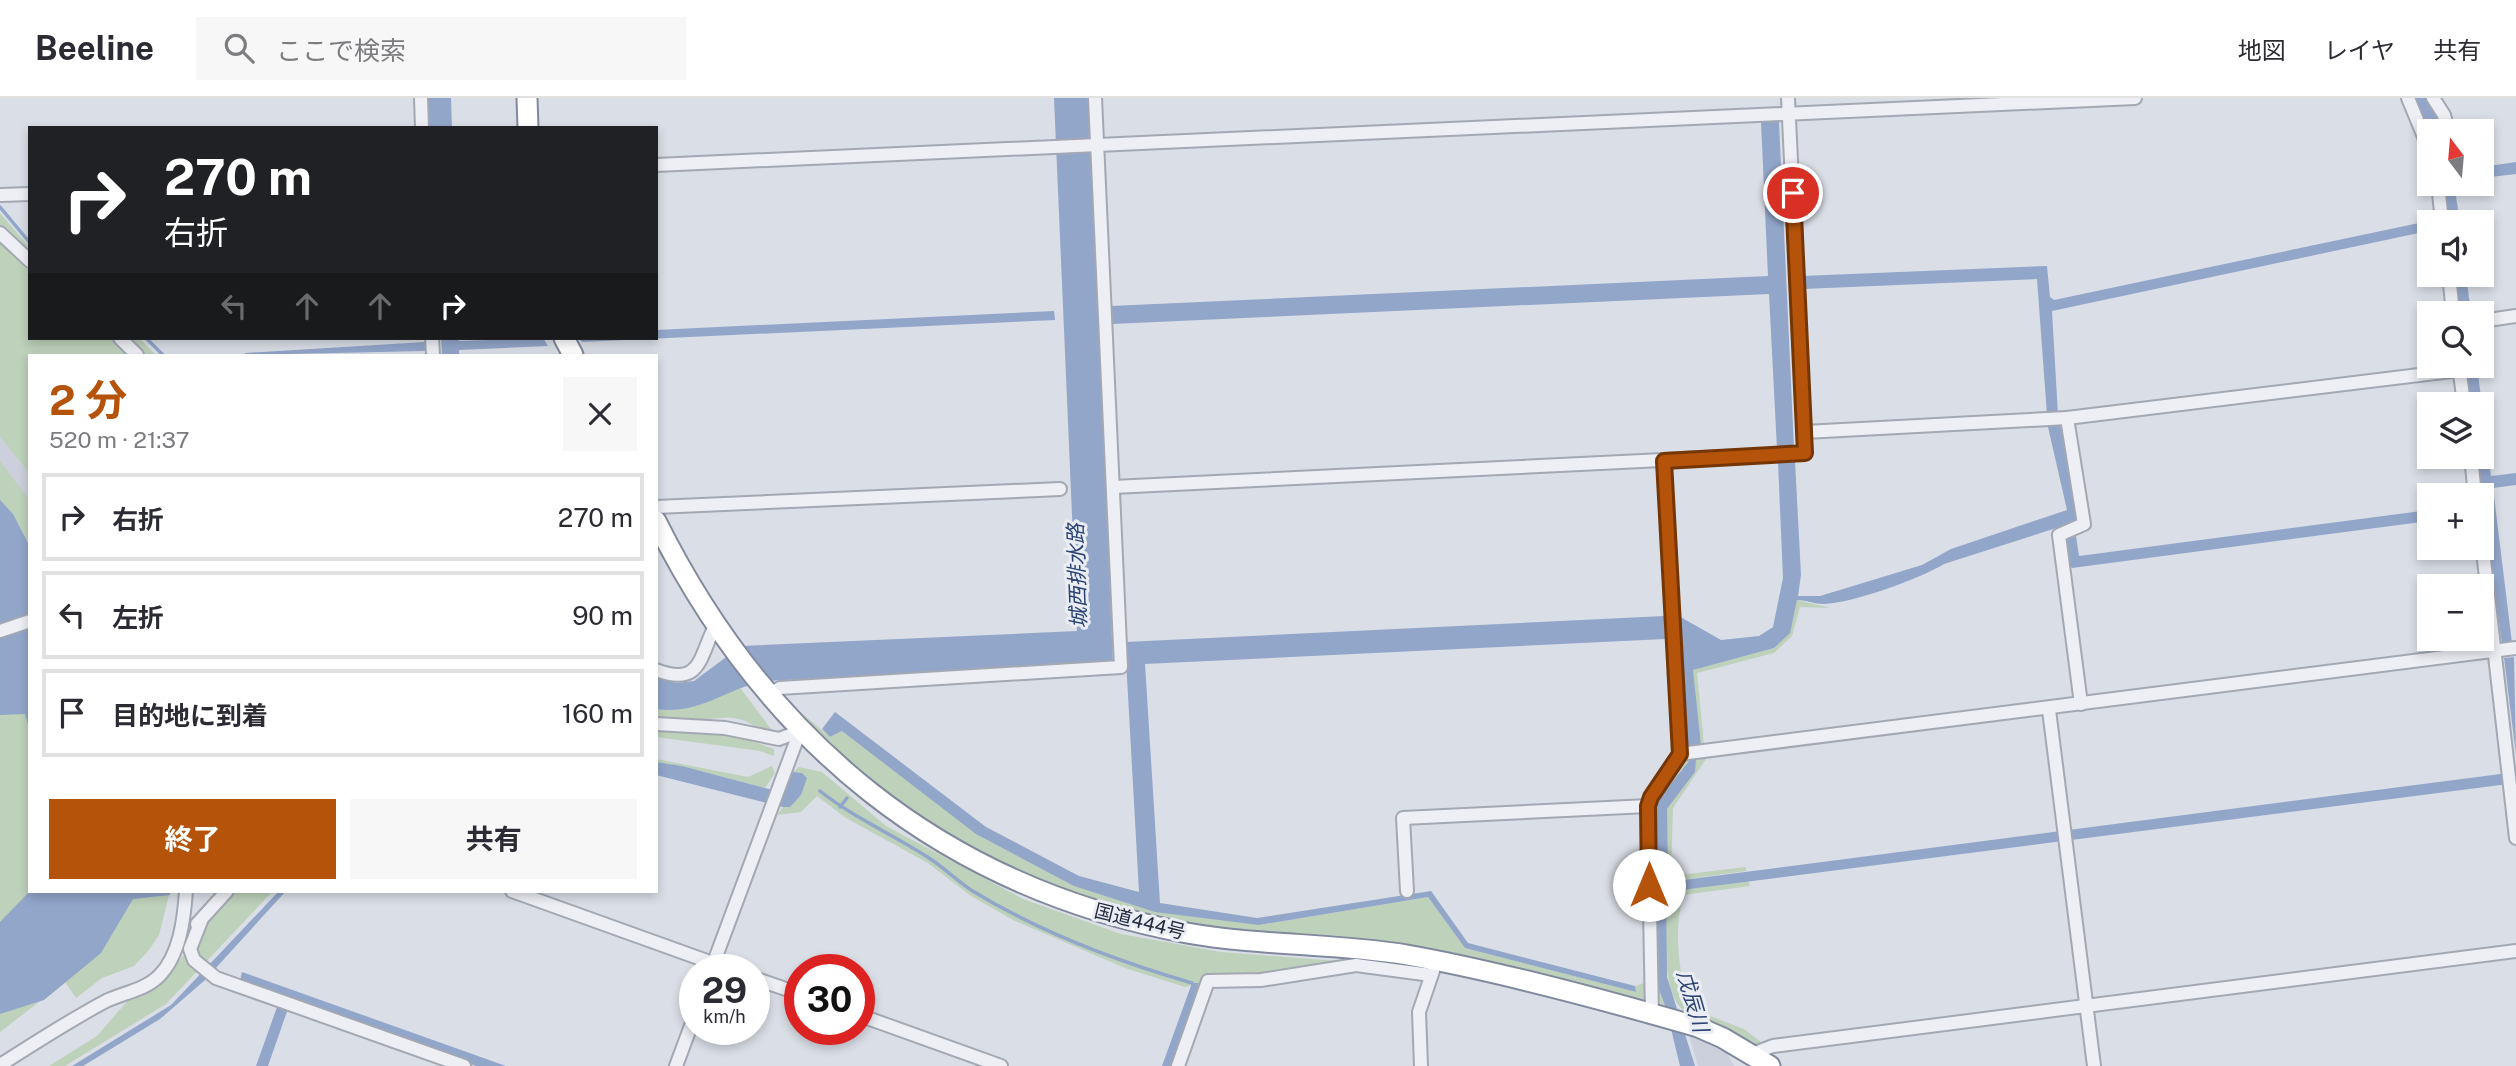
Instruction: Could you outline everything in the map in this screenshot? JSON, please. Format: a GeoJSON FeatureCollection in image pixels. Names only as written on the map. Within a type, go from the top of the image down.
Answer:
{"type":"FeatureCollection","features":[{"type":"Feature","properties":{"kind":"highway"},"geometry":{"type":"LineString","coordinates":[[527,98],[528,126]]}},
{"type":"Feature","properties":{"kind":"highway","name":"国道444号"},"geometry":{"type":"LineString","coordinates":[[658,524],[720,633],[800,731],[826,756],[902,817],[961,853],[1026,886],[1110,916],[1188,933],[1252,942],[1378,951],[1435,969],[1652,1014],[1698,1027],[1770,1066]]}},
{"type":"Feature","properties":{"kind":"street"},"geometry":{"type":"LineString","coordinates":[[421,98],[422,126]]}},
{"type":"Feature","properties":{"kind":"street"},"geometry":{"type":"LineString","coordinates":[[766,692],[780,688],[1117,670],[1121,667],[1095,145],[1095,98]]}},
{"type":"Feature","properties":{"kind":"street"},"geometry":{"type":"LineString","coordinates":[[1113,486],[1805,453],[1788,98]]}},
{"type":"Feature","properties":{"kind":"street"},"geometry":{"type":"LineString","coordinates":[[658,165],[2135,98]]}},
{"type":"Feature","properties":{"kind":"street"},"geometry":{"type":"LineString","coordinates":[[2408,98],[2417,120]]}},
{"type":"Feature","properties":{"kind":"street"},"geometry":{"type":"LineString","coordinates":[[2433,98],[2445,119]]}},
{"type":"Feature","properties":{"kind":"street"},"geometry":{"type":"LineString","coordinates":[[1,195],[28,194]]}},
{"type":"Feature","properties":{"kind":"street"},"geometry":{"type":"LineString","coordinates":[[0,233],[28,259]]}},
{"type":"Feature","properties":{"kind":"street"},"geometry":{"type":"LineString","coordinates":[[2494,319],[2516,316]]}},
{"type":"Feature","properties":{"kind":"street"},"geometry":{"type":"LineString","coordinates":[[122,340],[136,354]]}},
{"type":"Feature","properties":{"kind":"street"},"geometry":{"type":"LineString","coordinates":[[1805,432],[2067,418],[2417,373]]}},
{"type":"Feature","properties":{"kind":"street"},"geometry":{"type":"LineString","coordinates":[[2067,418],[2084,524],[2059,535],[2081,704]]}},
{"type":"Feature","properties":{"kind":"street"},"geometry":{"type":"LineString","coordinates":[[1652,1014],[1648,806],[1651,797],[1680,754],[1664,461]]}},
{"type":"Feature","properties":{"kind":"street"},"geometry":{"type":"LineString","coordinates":[[658,507],[1060,489]]}},
{"type":"Feature","properties":{"kind":"street"},"geometry":{"type":"LineString","coordinates":[[0,631],[28,622]]}},
{"type":"Feature","properties":{"kind":"street"},"geometry":{"type":"LineString","coordinates":[[658,671],[673,677],[690,674],[698,667],[720,633]]}},
{"type":"Feature","properties":{"kind":"street"},"geometry":{"type":"LineString","coordinates":[[2494,651],[2516,648]]}},
{"type":"Feature","properties":{"kind":"street"},"geometry":{"type":"LineString","coordinates":[[1680,754],[2493,651],[2516,838]]}},
{"type":"Feature","properties":{"kind":"street"},"geometry":{"type":"LineString","coordinates":[[2049,709],[2094,1066]]}},
{"type":"Feature","properties":{"kind":"street"},"geometry":{"type":"LineString","coordinates":[[658,724],[725,729],[779,739],[800,731]]}},
{"type":"Feature","properties":{"kind":"street"},"geometry":{"type":"LineString","coordinates":[[716,954],[800,731]]}},
{"type":"Feature","properties":{"kind":"street"},"geometry":{"type":"LineString","coordinates":[[1407,891],[1403,818],[1648,806]]}},
{"type":"Feature","properties":{"kind":"street"},"geometry":{"type":"LineString","coordinates":[[0,1065],[107,1001],[150,984],[168,964],[184,917],[186,893]]}},
{"type":"Feature","properties":{"kind":"street"},"geometry":{"type":"LineString","coordinates":[[177,941],[225,893]]}},
{"type":"Feature","properties":{"kind":"street"},"geometry":{"type":"LineString","coordinates":[[517,893],[680,954]]}},
{"type":"Feature","properties":{"kind":"street"},"geometry":{"type":"LineString","coordinates":[[201,920],[190,949],[194,960],[216,978],[464,1066]]}},
{"type":"Feature","properties":{"kind":"street"},"geometry":{"type":"LineString","coordinates":[[1752,1054],[1773,1046],[2516,951]]}},
{"type":"Feature","properties":{"kind":"street"},"geometry":{"type":"LineString","coordinates":[[1178,1066],[1208,981],[1261,980],[1356,965],[1435,969],[1419,1012],[1420,1066]]}},
{"type":"Feature","properties":{"kind":"street"},"geometry":{"type":"LineString","coordinates":[[875,1021],[1001,1066]]}},
{"type":"Feature","properties":{"kind":"street"},"geometry":{"type":"LineString","coordinates":[[676,1066],[684,1045]]}},
{"type":"Feature","properties":{"kind":"shaded area"},"geometry":{"type":"Polygon","coordinates":[[[0,437],[28,472],[28,556],[0,568],[0,437]]]}},
{"type":"Feature","properties":{"kind":"shaded area"},"geometry":{"type":"Polygon","coordinates":[[[1689,1035],[1727,1053],[1734,1066],[1698,1066],[1689,1035]]]}},
{"type":"Feature","properties":{"kind":"green space"},"geometry":{"type":"Polygon","coordinates":[[[0,213],[28,246],[28,255],[0,230],[0,213]]]}},
{"type":"Feature","properties":{"kind":"green space"},"geometry":{"type":"Polygon","coordinates":[[[0,240],[28,265],[28,340],[115,340],[129,354],[28,354],[28,472],[0,437],[0,240]]]}},
{"type":"Feature","properties":{"kind":"green space"},"geometry":{"type":"Polygon","coordinates":[[[126,340],[141,340],[155,354],[140,354],[126,340]]]}},
{"type":"Feature","properties":{"kind":"green space"},"geometry":{"type":"Polygon","coordinates":[[[0,461],[28,498],[28,571],[0,533],[0,461]]]}},
{"type":"Feature","properties":{"kind":"green space"},"geometry":{"type":"Polygon","coordinates":[[[1797,600],[1831,608],[1800,607],[1792,636],[1774,653],[1697,673],[1704,745],[1700,746],[1692,670],[1774,648],[1797,600]]]}},
{"type":"Feature","properties":{"kind":"green space"},"geometry":{"type":"Polygon","coordinates":[[[1677,615],[1700,746],[1683,750],[1677,615]]]}},
{"type":"Feature","properties":{"kind":"green space"},"geometry":{"type":"Polygon","coordinates":[[[0,621],[28,684],[28,893],[61,893],[0,954],[0,621]]]}},
{"type":"Feature","properties":{"kind":"green space"},"geometry":{"type":"Polygon","coordinates":[[[739,686],[773,732],[764,733],[743,720],[734,718],[696,721],[658,718],[658,709],[699,705],[739,686]]]}},
{"type":"Feature","properties":{"kind":"green space"},"geometry":{"type":"Polygon","coordinates":[[[784,698],[830,737],[842,731],[1075,886],[1259,925],[1428,897],[1465,948],[1636,992],[1635,986],[1644,983],[1646,1006],[1185,925],[1054,889],[1000,867],[932,828],[899,805],[838,754],[784,698]]]}},
{"type":"Feature","properties":{"kind":"green space"},"geometry":{"type":"Polygon","coordinates":[[[658,729],[730,733],[774,749],[774,756],[760,751],[658,737],[658,729]]]}},
{"type":"Feature","properties":{"kind":"green space"},"geometry":{"type":"Polygon","coordinates":[[[1703,756],[1706,759],[1673,808],[1671,876],[1746,867],[1746,871],[1667,882],[1667,809],[1695,772],[1695,759],[1690,760],[1654,804],[1654,976],[1666,1008],[1662,1007],[1652,978],[1652,803],[1687,758],[1703,756]]]}},
{"type":"Feature","properties":{"kind":"green space"},"geometry":{"type":"Polygon","coordinates":[[[658,759],[748,777],[772,766],[775,773],[765,788],[658,762],[658,759]]]}},
{"type":"Feature","properties":{"kind":"green space"},"geometry":{"type":"Polygon","coordinates":[[[799,767],[822,772],[886,826],[1023,899],[1121,934],[1221,952],[1351,962],[1264,975],[1207,976],[1200,983],[1185,987],[1125,968],[1013,920],[971,896],[928,863],[846,818],[817,796],[801,812],[777,815],[783,807],[790,807],[802,773],[793,772],[799,767]]]}},
{"type":"Feature","properties":{"kind":"green space"},"geometry":{"type":"Polygon","coordinates":[[[1748,881],[1750,886],[1683,895],[1678,924],[1678,952],[1689,1008],[1744,1029],[1762,1043],[1756,1045],[1684,1011],[1671,988],[1665,938],[1666,892],[1748,881]]]}},
{"type":"Feature","properties":{"kind":"green space"},"geometry":{"type":"Polygon","coordinates":[[[170,893],[159,935],[149,950],[134,966],[102,978],[76,998],[65,982],[0,1032],[0,1014],[16,1007],[118,894],[170,893]]]}},
{"type":"Feature","properties":{"kind":"green space"},"geometry":{"type":"Polygon","coordinates":[[[231,893],[271,893],[166,1004],[65,1066],[49,1066],[97,1036],[130,998],[161,984],[183,956],[194,952],[204,922],[231,893]]]}},
{"type":"Feature","properties":{"kind":"water"},"geometry":{"type":"Polygon","coordinates":[[[428,98],[451,98],[452,126],[429,126],[428,98]]]}},
{"type":"Feature","properties":{"kind":"water","name":"城西排水路"},"geometry":{"type":"Polygon","coordinates":[[[1054,98],[1089,98],[1113,663],[765,681],[699,705],[672,710],[658,709],[658,676],[676,683],[694,681],[741,646],[1077,631],[1054,98]]]}},
{"type":"Feature","properties":{"kind":"water"},"geometry":{"type":"Polygon","coordinates":[[[2414,98],[2428,98],[2442,119],[2423,119],[2414,98]]]}},
{"type":"Feature","properties":{"kind":"water"},"geometry":{"type":"Polygon","coordinates":[[[1761,122],[1779,122],[1794,448],[1777,449],[1769,294],[1112,324],[1111,306],[1768,276],[1761,122]]]}},
{"type":"Feature","properties":{"kind":"water"},"geometry":{"type":"Polygon","coordinates":[[[2516,162],[2516,174],[2494,177],[2494,165],[2516,162]]]}},
{"type":"Feature","properties":{"kind":"water"},"geometry":{"type":"Polygon","coordinates":[[[2444,196],[2456,196],[2458,210],[2446,210],[2444,196]]]}},
{"type":"Feature","properties":{"kind":"water"},"geometry":{"type":"Polygon","coordinates":[[[2417,223],[2417,233],[2052,311],[2058,415],[2047,415],[2037,279],[1803,289],[1802,276],[2047,266],[2050,297],[2054,300],[2417,223]]]}},
{"type":"Feature","properties":{"kind":"water"},"geometry":{"type":"Polygon","coordinates":[[[2457,287],[2468,287],[2469,301],[2458,301],[2457,287]]]}},
{"type":"Feature","properties":{"kind":"water"},"geometry":{"type":"Polygon","coordinates":[[[1054,311],[1055,320],[658,338],[658,330],[1054,311]]]}},
{"type":"Feature","properties":{"kind":"water"},"geometry":{"type":"Polygon","coordinates":[[[441,340],[544,340],[548,346],[459,350],[459,354],[442,354],[441,340]]]}},
{"type":"Feature","properties":{"kind":"water"},"geometry":{"type":"Polygon","coordinates":[[[580,340],[625,340],[582,342],[580,340]]]}},
{"type":"Feature","properties":{"kind":"water"},"geometry":{"type":"Polygon","coordinates":[[[425,342],[425,351],[245,353],[425,342]]]}},
{"type":"Feature","properties":{"kind":"water"},"geometry":{"type":"Polygon","coordinates":[[[2468,378],[2479,378],[2480,392],[2469,392],[2468,378]]]}},
{"type":"Feature","properties":{"kind":"water"},"geometry":{"type":"Polygon","coordinates":[[[2060,425],[2078,513],[2075,522],[1944,564],[1903,583],[1868,595],[1824,604],[1797,600],[1790,633],[1774,648],[1693,670],[1701,746],[1689,748],[1684,741],[1677,615],[1721,640],[1759,636],[1773,627],[1783,578],[1778,462],[1795,461],[1801,575],[1798,596],[1820,596],[1922,565],[1951,549],[2067,510],[2048,427],[2060,425]]]}},
{"type":"Feature","properties":{"kind":"water"},"geometry":{"type":"Polygon","coordinates":[[[2480,469],[2490,469],[2491,476],[2516,473],[2516,485],[2494,488],[2494,483],[2481,483],[2480,469]]]}},
{"type":"Feature","properties":{"kind":"water"},"geometry":{"type":"Polygon","coordinates":[[[2494,496],[2512,643],[2502,644],[2493,574],[2494,496]]]}},
{"type":"Feature","properties":{"kind":"water"},"geometry":{"type":"Polygon","coordinates":[[[0,500],[13,514],[28,543],[28,725],[25,714],[0,715],[0,500]]]}},
{"type":"Feature","properties":{"kind":"water"},"geometry":{"type":"Polygon","coordinates":[[[2417,512],[2417,523],[2072,568],[2068,564],[2065,539],[2076,536],[2079,556],[2417,512]]]}},
{"type":"Feature","properties":{"kind":"water"},"geometry":{"type":"Polygon","coordinates":[[[1664,616],[1665,639],[1145,664],[1160,903],[1257,918],[1431,891],[1468,943],[1635,986],[1636,992],[1465,948],[1428,897],[1259,925],[1155,912],[1074,886],[976,834],[842,731],[830,737],[822,729],[835,712],[986,827],[1079,876],[1139,892],[1125,642],[1664,616]]]}},
{"type":"Feature","properties":{"kind":"water"},"geometry":{"type":"Polygon","coordinates":[[[2514,657],[2516,755],[2504,658],[2514,657]]]}},
{"type":"Feature","properties":{"kind":"water"},"geometry":{"type":"Polygon","coordinates":[[[1696,759],[1695,772],[1667,809],[1668,882],[2516,772],[2516,783],[1666,892],[1667,977],[1695,1066],[1680,1066],[1666,1008],[1654,976],[1654,804],[1690,760],[1696,759]]]}},
{"type":"Feature","properties":{"kind":"water"},"geometry":{"type":"Polygon","coordinates":[[[658,762],[784,793],[793,772],[802,773],[807,778],[801,795],[790,807],[658,776],[658,762]]]}},
{"type":"Feature","properties":{"kind":"water"},"geometry":{"type":"Polygon","coordinates":[[[28,893],[170,893],[133,899],[101,953],[44,1000],[0,1014],[0,922],[28,893]]]}},
{"type":"Feature","properties":{"kind":"water"},"geometry":{"type":"Polygon","coordinates":[[[277,893],[284,893],[204,981],[160,1019],[83,1066],[72,1066],[171,1005],[277,893]]]}},
{"type":"Feature","properties":{"kind":"water"},"geometry":{"type":"Polygon","coordinates":[[[242,972],[506,1066],[476,1066],[291,1000],[268,1066],[256,1066],[281,996],[240,981],[242,972]]]}},
{"type":"Feature","properties":{"kind":"water"},"geometry":{"type":"Polygon","coordinates":[[[1192,983],[1200,983],[1171,1066],[1162,1066],[1192,983]]]}},
{"type":"Feature","properties":{"kind":"waterway"},"geometry":{"type":"LineString","coordinates":[[0,207],[28,241]]}},
{"type":"Feature","properties":{"kind":"waterway"},"geometry":{"type":"LineString","coordinates":[[148,340],[162,354]]}},
{"type":"Feature","properties":{"kind":"waterway"},"geometry":{"type":"LineString","coordinates":[[820,791],[929,858],[971,890],[1024,919],[1107,955],[1192,983]]}},
{"type":"Feature","properties":{"kind":"waterway"},"geometry":{"type":"LineString","coordinates":[[840,807],[847,798]]}},
{"type":"Feature","properties":{"kind":"route"},"geometry":{"type":"LineString","coordinates":[[1649,885],[1648,806],[1651,797],[1680,754],[1664,461],[1805,453],[1793,193]]}},
{"type":"Feature","properties":{"kind":"water label","name":"戊辰川"},"geometry":{"type":"Point","coordinates":[1693,1001]}}]}
